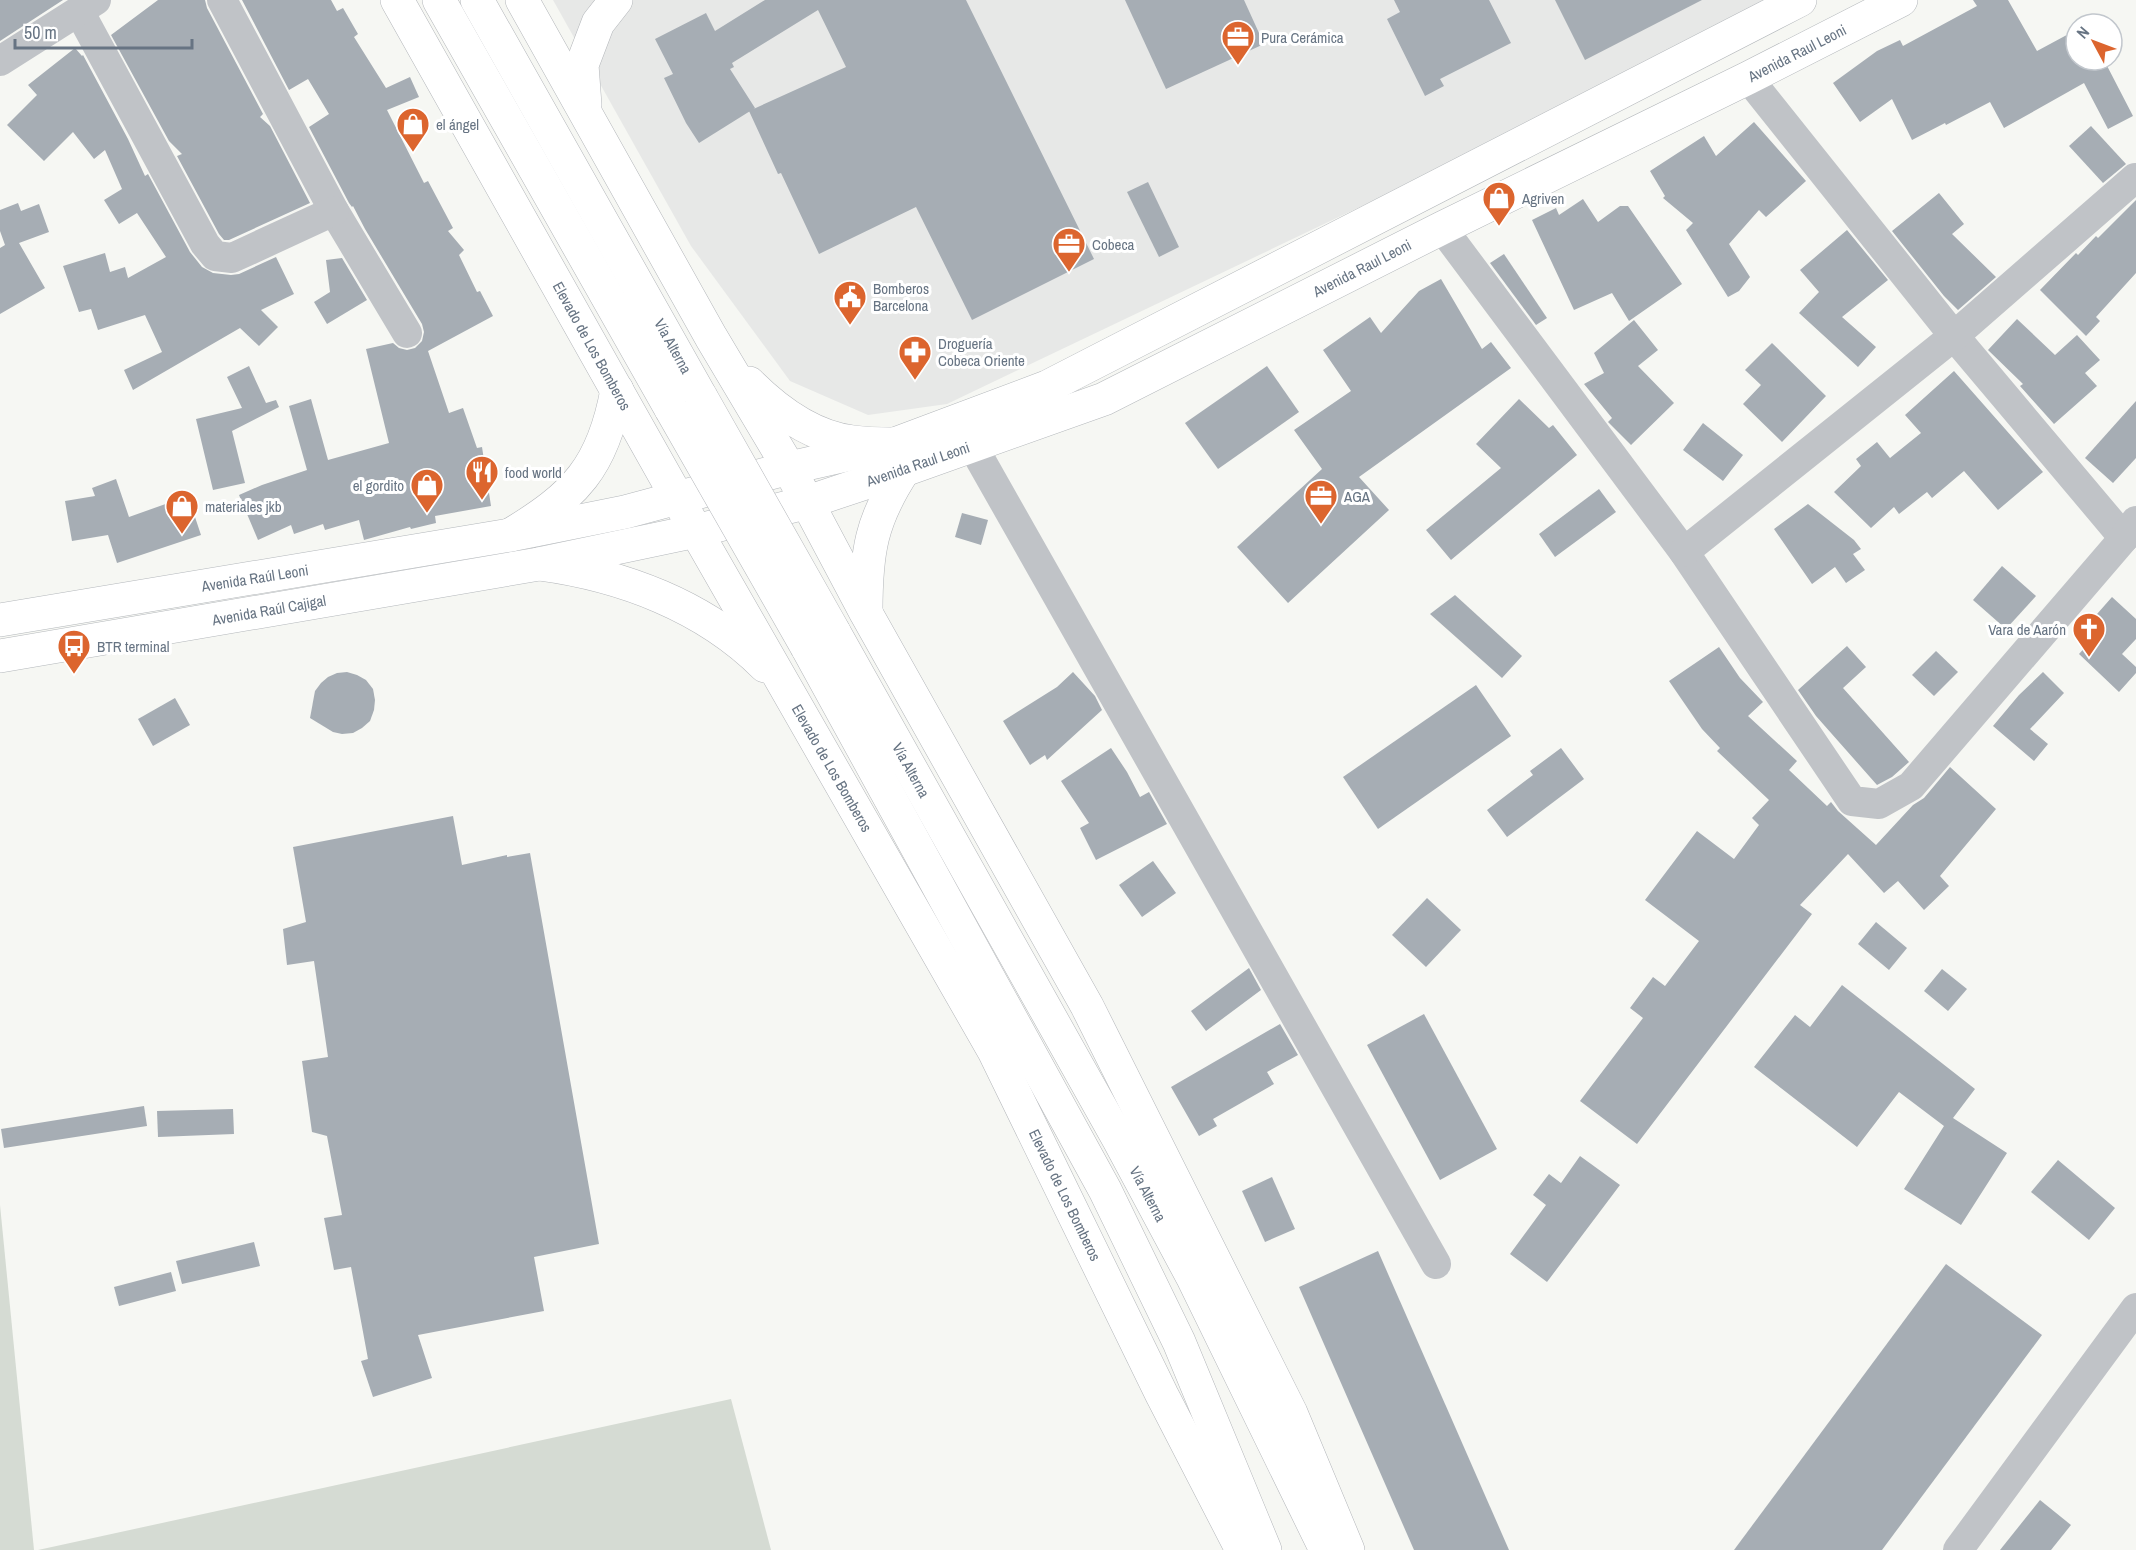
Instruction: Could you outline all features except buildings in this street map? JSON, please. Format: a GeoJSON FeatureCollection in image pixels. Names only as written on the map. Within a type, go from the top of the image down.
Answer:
{"type":"FeatureCollection","features":[{"type":"Feature","properties":{"kind":"main road","name":"Elevado de Los Bomberos"},"geometry":{"type":"LineString","coordinates":[[397,0],[696,531],[994,1051],[1162,1395],[1242,1550]]}},
{"type":"Feature","properties":{"kind":"main road"},"geometry":{"type":"LineString","coordinates":[[440,0],[671,409],[821,639],[1105,1190],[1179,1342],[1266,1550]]}},
{"type":"Feature","properties":{"kind":"main road","name":"Vía Alterna"},"geometry":{"type":"LineString","coordinates":[[477,0],[701,397],[821,639],[1119,1140],[1193,1278],[1326,1550]]}},
{"type":"Feature","properties":{"kind":"main road"},"geometry":{"type":"LineString","coordinates":[[522,0],[711,338],[789,468],[866,613],[1088,1006],[1291,1413],[1348,1550]]}},
{"type":"Feature","properties":{"kind":"main road"},"geometry":{"type":"LineString","coordinates":[[586,112],[582,64],[598,23],[616,0]]}},
{"type":"Feature","properties":{"kind":"main road","name":"Avenida Raul Leoni"},"geometry":{"type":"LineString","coordinates":[[696,531],[808,502],[1047,387],[1800,0]]}},
{"type":"Feature","properties":{"kind":"main road","name":"Avenida Raul Leoni"},"geometry":{"type":"LineString","coordinates":[[678,498],[789,468],[899,457],[972,445],[1104,399],[1901,0]]}},
{"type":"Feature","properties":{"kind":"main road"},"geometry":{"type":"LineString","coordinates":[[711,338],[741,375],[772,406],[809,429],[899,457],[889,492],[870,542],[866,569],[866,613]]}},
{"type":"Feature","properties":{"kind":"main road"},"geometry":{"type":"LineString","coordinates":[[510,535],[567,496],[587,473],[602,447],[612,419],[617,390]]}},
{"type":"Feature","properties":{"kind":"main road","name":"Avenida Raúl Leoni"},"geometry":{"type":"LineString","coordinates":[[0,620],[510,535],[625,512],[678,498]]}},
{"type":"Feature","properties":{"kind":"main road","name":"Avenida Raúl Cajigal"},"geometry":{"type":"LineString","coordinates":[[0,656],[539,564],[696,531]]}},
{"type":"Feature","properties":{"kind":"main road"},"geometry":{"type":"LineString","coordinates":[[539,564],[618,580],[678,605],[717,627],[741,645],[786,687]]}},
{"type":"Feature","properties":{"kind":"street"},"geometry":{"type":"LineString","coordinates":[[222,0],[334,211],[407,333]]}},
{"type":"Feature","properties":{"kind":"street"},"geometry":{"type":"LineString","coordinates":[[0,61],[88,6],[205,244],[215,256],[232,258],[334,211]]}},
{"type":"Feature","properties":{"kind":"street"},"geometry":{"type":"LineString","coordinates":[[1442,228],[1684,552],[1852,801],[1879,804],[1911,786],[2130,530],[1954,336],[1748,78]]}},
{"type":"Feature","properties":{"kind":"street"},"geometry":{"type":"LineString","coordinates":[[1684,552],[1954,336],[2135,178]]}},
{"type":"Feature","properties":{"kind":"street"},"geometry":{"type":"LineString","coordinates":[[972,445],[1436,1264]]}},
{"type":"Feature","properties":{"kind":"street"},"geometry":{"type":"LineString","coordinates":[[1958,1550],[2136,1308]]}},
{"type":"Feature","properties":{"kind":"shaded area"},"geometry":{"type":"Polygon","coordinates":[[[553,0],[1777,0],[1626,80],[947,404],[868,415],[790,381],[691,246],[553,0]]]}},
{"type":"Feature","properties":{"kind":"shaded area"},"geometry":{"type":"Polygon","coordinates":[[[0,1205],[34,1550],[0,1550],[0,1205]]]}},
{"type":"Feature","properties":{"kind":"shaded area"},"geometry":{"type":"Polygon","coordinates":[[[731,1399],[771,1550],[38,1550],[731,1399]]]}},
{"type":"Feature","properties":{"kind":"place","name":"Pura Cerámica"},"geometry":{"type":"Point","coordinates":[1238,66]}},
{"type":"Feature","properties":{"kind":"place","name":"el ángel"},"geometry":{"type":"Point","coordinates":[413,153]}},
{"type":"Feature","properties":{"kind":"place","name":"Agriven"},"geometry":{"type":"Point","coordinates":[1499,227]}},
{"type":"Feature","properties":{"kind":"place","name":"Cobeca"},"geometry":{"type":"Point","coordinates":[1069,273]}},
{"type":"Feature","properties":{"kind":"place","name":"Bomberos Barcelona"},"geometry":{"type":"Point","coordinates":[850,326]}},
{"type":"Feature","properties":{"kind":"place","name":"Droguería Cobeca Oriente"},"geometry":{"type":"Point","coordinates":[915,381]}},
{"type":"Feature","properties":{"kind":"place","name":"food world"},"geometry":{"type":"Point","coordinates":[482,501]}},
{"type":"Feature","properties":{"kind":"place","name":"el gordito"},"geometry":{"type":"Point","coordinates":[427,514]}},
{"type":"Feature","properties":{"kind":"place","name":"AGA"},"geometry":{"type":"Point","coordinates":[1321,525]}},
{"type":"Feature","properties":{"kind":"place","name":"materiales jkb"},"geometry":{"type":"Point","coordinates":[182,535]}},
{"type":"Feature","properties":{"kind":"place","name":"Vara de Aarón"},"geometry":{"type":"Point","coordinates":[2089,658]}},
{"type":"Feature","properties":{"kind":"place","name":"BTR terminal"},"geometry":{"type":"Point","coordinates":[74,675]}}]}
